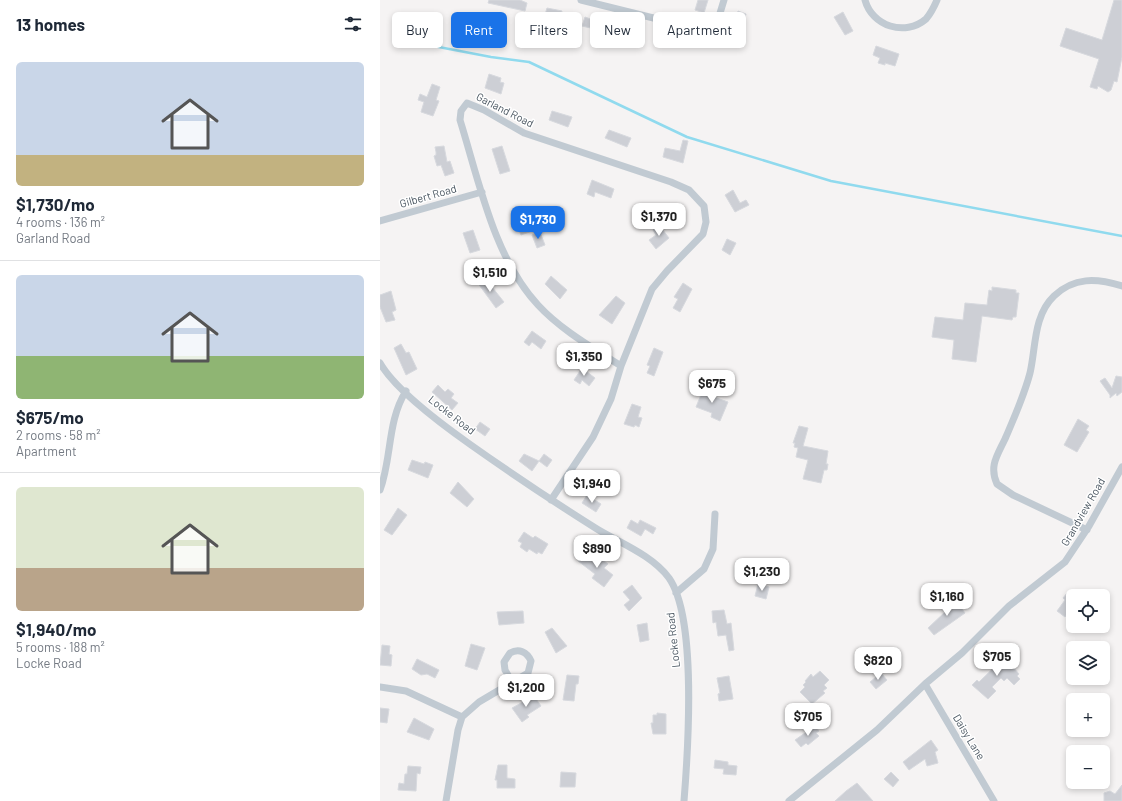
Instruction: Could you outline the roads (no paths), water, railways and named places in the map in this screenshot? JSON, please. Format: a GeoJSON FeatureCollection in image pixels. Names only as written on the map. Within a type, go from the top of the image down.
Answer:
{"type":"FeatureCollection","features":[{"type":"Feature","properties":{"kind":"street"},"geometry":{"type":"LineString","coordinates":[[581,0],[714,33],[724,0]]}},
{"type":"Feature","properties":{"kind":"street"},"geometry":{"type":"LineString","coordinates":[[865,0],[869,9],[876,18],[886,25],[898,28],[910,27],[921,22],[930,14],[937,0]]}},
{"type":"Feature","properties":{"kind":"street","name":"Garland Road"},"geometry":{"type":"LineString","coordinates":[[551,500],[593,437],[611,399],[621,366],[652,289],[667,271],[703,234],[706,222],[704,206],[689,190],[671,182],[524,133],[484,110],[467,103],[460,111],[460,120],[494,231],[510,266],[538,305],[557,322],[621,366]]}},
{"type":"Feature","properties":{"kind":"street","name":"Gilbert Road"},"geometry":{"type":"LineString","coordinates":[[380,221],[482,192]]}},
{"type":"Feature","properties":{"kind":"street"},"geometry":{"type":"LineString","coordinates":[[1087,530],[1013,495],[996,484],[992,467],[1014,418],[1030,373],[1036,329],[1052,298],[1067,285],[1084,281],[1107,281],[1122,286]]}},
{"type":"Feature","properties":{"kind":"street","name":"Locke Road"},"geometry":{"type":"LineString","coordinates":[[380,363],[384,370],[447,428],[551,500],[643,556],[668,577],[676,593],[682,611],[685,636],[688,701],[688,759],[684,801]]}},
{"type":"Feature","properties":{"kind":"street"},"geometry":{"type":"LineString","coordinates":[[380,490],[386,468],[395,413],[399,402],[406,391]]}},
{"type":"Feature","properties":{"kind":"street","name":"Grandview Road"},"geometry":{"type":"LineString","coordinates":[[789,801],[878,730],[925,684],[962,653],[1015,602],[1065,562],[1087,530],[1122,467]]}},
{"type":"Feature","properties":{"kind":"street"},"geometry":{"type":"LineString","coordinates":[[676,593],[704,569],[713,549],[715,514]]}},
{"type":"Feature","properties":{"kind":"street"},"geometry":{"type":"LineString","coordinates":[[446,801],[458,730],[462,717],[479,702],[526,675],[531,669],[531,661],[529,656],[520,651],[510,653],[504,662],[505,670],[512,682]]}},
{"type":"Feature","properties":{"kind":"street","name":"Daisy Lane"},"geometry":{"type":"LineString","coordinates":[[925,684],[994,801]]}},
{"type":"Feature","properties":{"kind":"street"},"geometry":{"type":"LineString","coordinates":[[380,687],[406,691],[462,717]]}},
{"type":"Feature","properties":{"kind":"waterway"},"geometry":{"type":"LineString","coordinates":[[443,48],[491,57],[529,62],[687,137],[831,181],[1122,236]]}}]}
